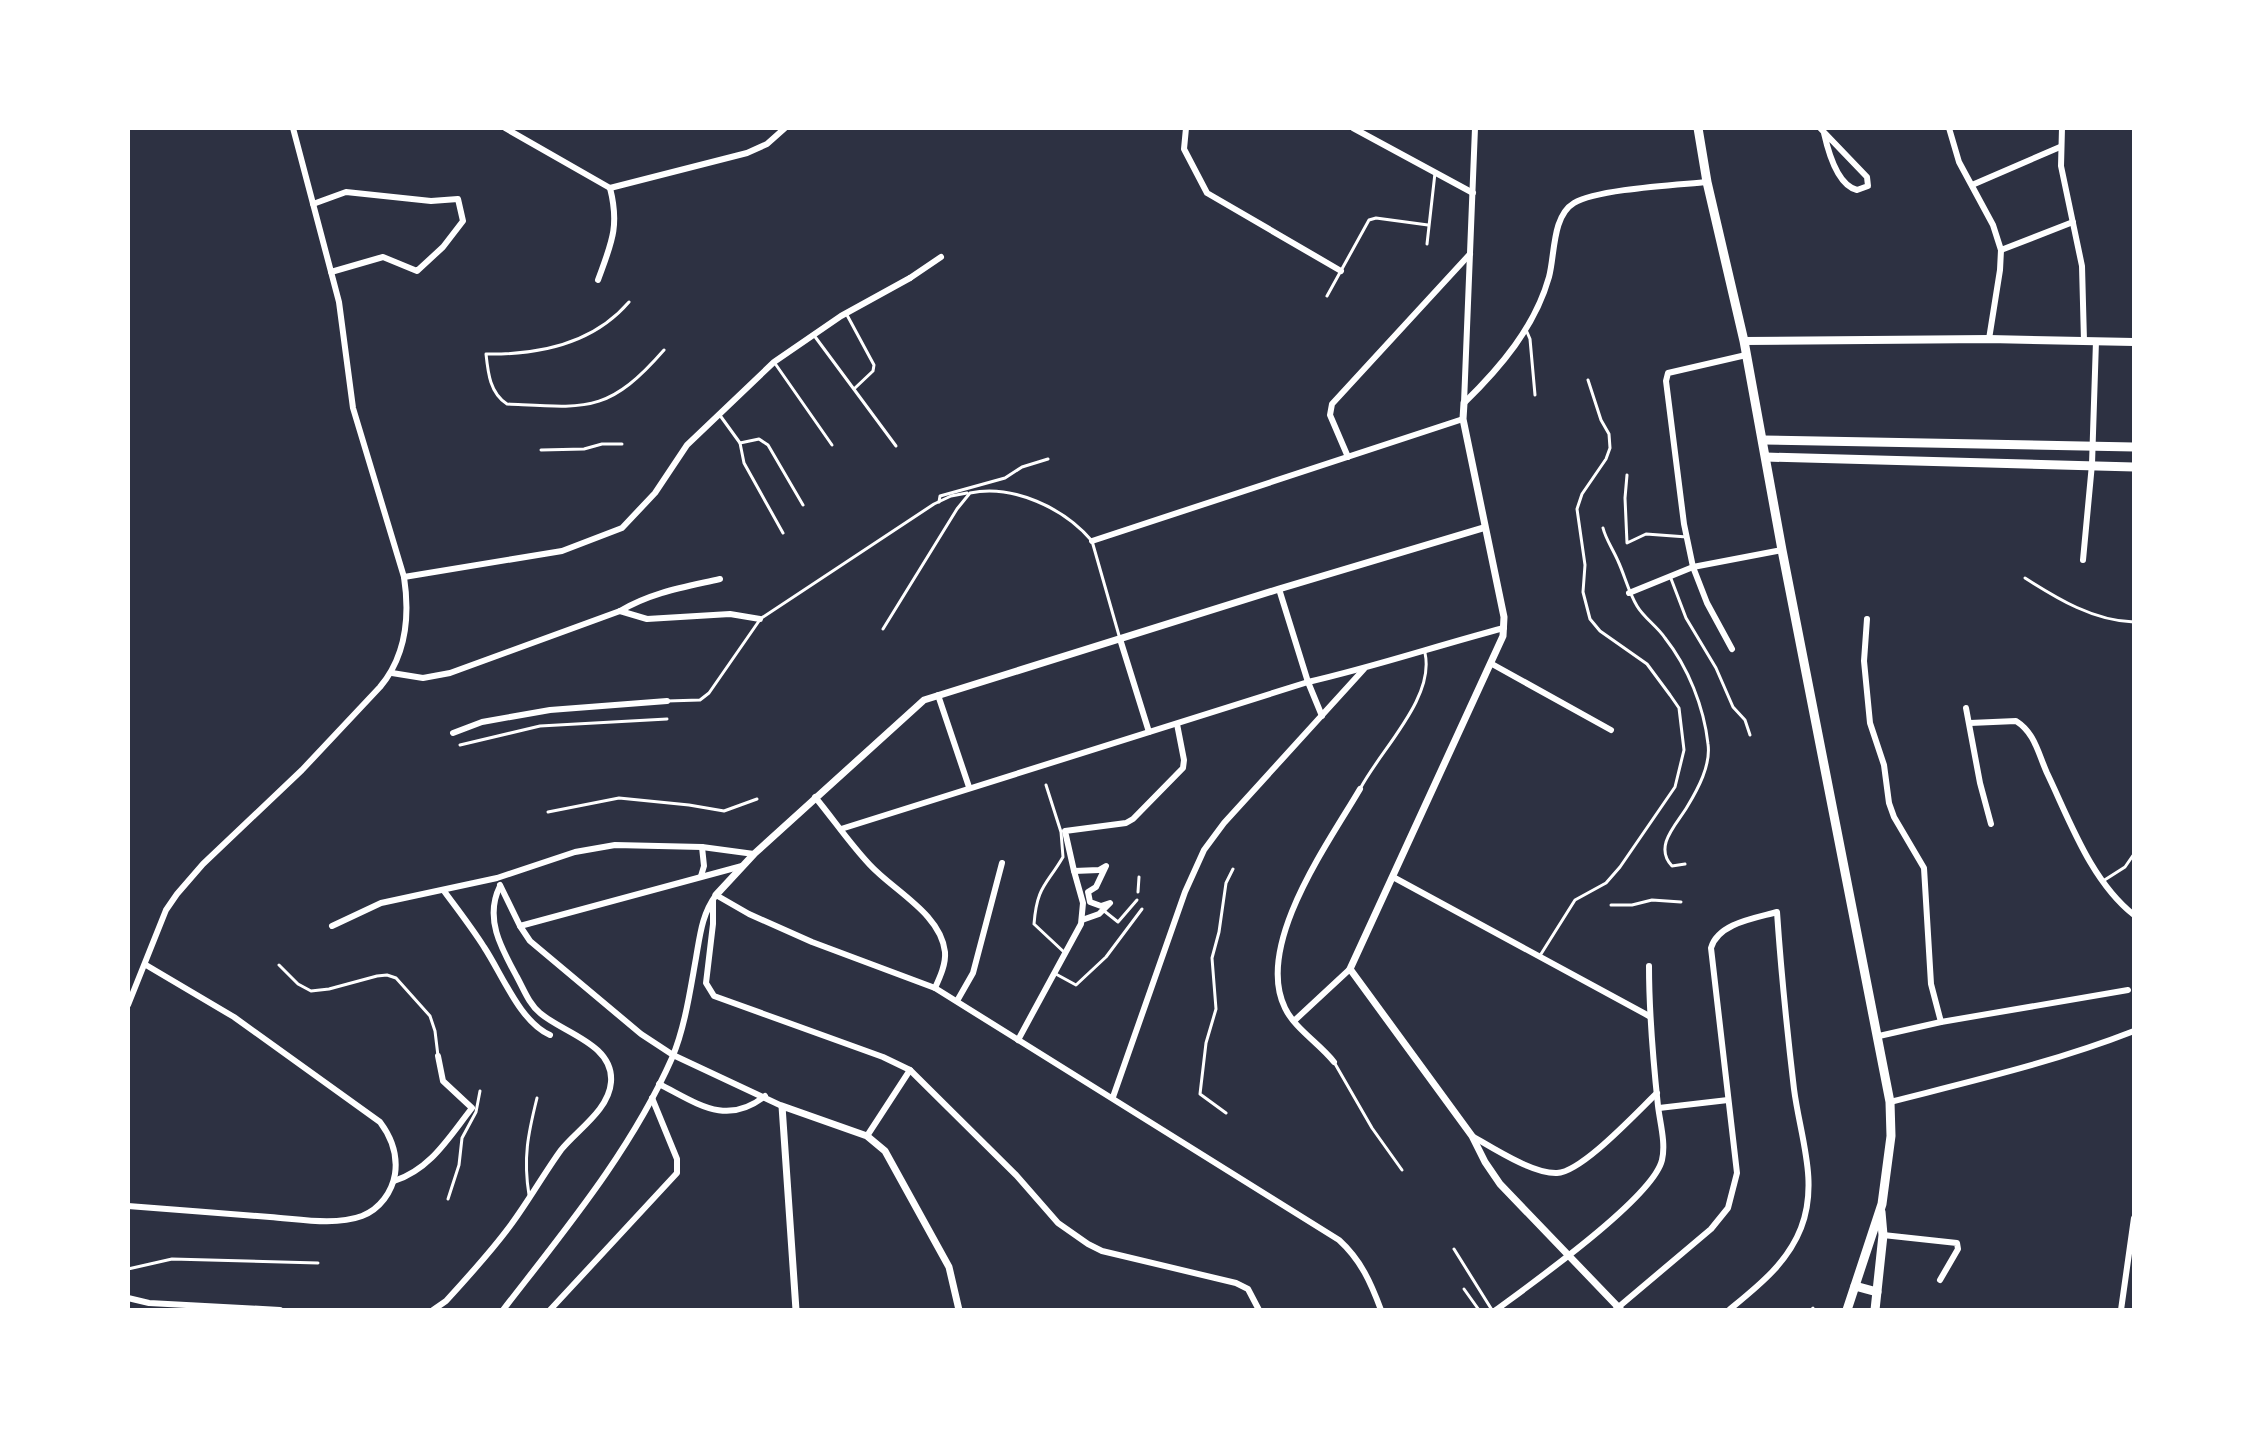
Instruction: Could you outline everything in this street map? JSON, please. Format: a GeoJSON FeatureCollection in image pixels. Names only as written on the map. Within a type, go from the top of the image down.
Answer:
{"type":"FeatureCollection","features":[{"type":"Feature","properties":{"kind":"main road"},"geometry":{"type":"LineString","coordinates":[[1698,128],[1707,182],[1744,341],[1890,1102],[1891,1136],[1881,1212],[1847,1310]]}},
{"type":"Feature","properties":{"kind":"main road"},"geometry":{"type":"LineString","coordinates":[[1744,341],[1989,339],[2134,342]]}},
{"type":"Feature","properties":{"kind":"main road"},"geometry":{"type":"LineString","coordinates":[[1763,440],[2134,447]]}},
{"type":"Feature","properties":{"kind":"main road"},"geometry":{"type":"LineString","coordinates":[[1766,457],[2134,467]]}},
{"type":"Feature","properties":{"kind":"main road"},"geometry":{"type":"LineString","coordinates":[[1875,1310],[1883,1235],[1881,1212]]}},
{"type":"Feature","properties":{"kind":"main road"},"geometry":{"type":"LineString","coordinates":[[1855,1286],[1877,1292]]}},
{"type":"Feature","properties":{"kind":"street"},"geometry":{"type":"LineString","coordinates":[[128,1005],[166,910],[177,894],[203,864],[302,770],[392,673],[400,656],[406,625],[404,577],[353,408],[339,302],[293,128]]}},
{"type":"Feature","properties":{"kind":"street"},"geometry":{"type":"LineString","coordinates":[[505,128],[610,188],[747,153],[767,144],[785,128]]}},
{"type":"Feature","properties":{"kind":"street"},"geometry":{"type":"LineString","coordinates":[[1353,128],[1473,193]]}},
{"type":"Feature","properties":{"kind":"street"},"geometry":{"type":"LineString","coordinates":[[1294,1021],[1350,969],[1500,647],[1504,628],[1463,419],[1475,128]]}},
{"type":"Feature","properties":{"kind":"street"},"geometry":{"type":"LineString","coordinates":[[1949,128],[1959,162],[1993,225],[2001,250],[1989,339]]}},
{"type":"Feature","properties":{"kind":"street"},"geometry":{"type":"LineString","coordinates":[[2062,128],[2060,147],[2082,266],[2084,341]]}},
{"type":"Feature","properties":{"kind":"street"},"geometry":{"type":"LineString","coordinates":[[1184,131],[1184,149],[1207,193],[1341,271]]}},
{"type":"Feature","properties":{"kind":"street"},"geometry":{"type":"LineString","coordinates":[[1822,131],[1867,177],[1868,186],[1857,190],[1847,185],[1830,156],[1822,131]]}},
{"type":"Feature","properties":{"kind":"street"},"geometry":{"type":"LineString","coordinates":[[1972,185],[2060,147]]}},
{"type":"Feature","properties":{"kind":"street"},"geometry":{"type":"LineString","coordinates":[[1464,403],[1496,372],[1539,306],[1560,225],[1569,207],[1583,199],[1604,194],[1707,182]]}},
{"type":"Feature","properties":{"kind":"street"},"geometry":{"type":"LineString","coordinates":[[598,280],[613,236],[616,214],[610,188]]}},
{"type":"Feature","properties":{"kind":"street"},"geometry":{"type":"LineString","coordinates":[[313,204],[346,192],[431,201],[458,199],[463,221],[437,253],[417,271],[383,257],[331,272]]}},
{"type":"Feature","properties":{"kind":"street"},"geometry":{"type":"LineString","coordinates":[[2001,250],[2073,222]]}},
{"type":"Feature","properties":{"kind":"street"},"geometry":{"type":"LineString","coordinates":[[1348,457],[1330,415],[1332,404],[1470,254]]}},
{"type":"Feature","properties":{"kind":"street"},"geometry":{"type":"LineString","coordinates":[[404,577],[562,551],[622,528],[655,493],[687,445],[774,362],[846,313],[941,257]]}},
{"type":"Feature","properties":{"kind":"street"},"geometry":{"type":"LineString","coordinates":[[2083,560],[2092,464],[2096,341]]}},
{"type":"Feature","properties":{"kind":"street"},"geometry":{"type":"LineString","coordinates":[[1732,649],[1707,603],[1693,567],[1666,377],[1668,373],[1683,368],[1746,355]]}},
{"type":"Feature","properties":{"kind":"street"},"geometry":{"type":"LineString","coordinates":[[1092,541],[1463,419]]}},
{"type":"Feature","properties":{"kind":"street"},"geometry":{"type":"LineString","coordinates":[[503,1310],[601,1182],[652,1098],[673,1055],[683,1022],[703,918],[715,897],[754,854],[914,707],[938,695],[1483,528]]}},
{"type":"Feature","properties":{"kind":"street"},"geometry":{"type":"LineString","coordinates":[[1629,593],[1693,567],[1782,550]]}},
{"type":"Feature","properties":{"kind":"street"},"geometry":{"type":"LineString","coordinates":[[392,673],[423,678],[450,673],[620,611],[660,592],[720,579]]}},
{"type":"Feature","properties":{"kind":"street"},"geometry":{"type":"LineString","coordinates":[[1279,589],[1322,716]]}},
{"type":"Feature","properties":{"kind":"street"},"geometry":{"type":"LineString","coordinates":[[620,611],[647,619],[730,614],[761,618]]}},
{"type":"Feature","properties":{"kind":"street"},"geometry":{"type":"LineString","coordinates":[[1867,619],[1865,691],[1870,723],[1884,765],[1894,817],[1924,868],[1931,984],[1941,1022]]}},
{"type":"Feature","properties":{"kind":"street"},"geometry":{"type":"LineString","coordinates":[[841,829],[1308,682],[1504,628]]}},
{"type":"Feature","properties":{"kind":"street"},"geometry":{"type":"LineString","coordinates":[[1120,639],[1149,732]]}},
{"type":"Feature","properties":{"kind":"street"},"geometry":{"type":"LineString","coordinates":[[1492,664],[1611,730]]}},
{"type":"Feature","properties":{"kind":"street"},"geometry":{"type":"LineString","coordinates":[[1113,1097],[1185,892],[1204,850],[1224,823],[1364,669]]}},
{"type":"Feature","properties":{"kind":"street"},"geometry":{"type":"LineString","coordinates":[[938,695],[969,787]]}},
{"type":"Feature","properties":{"kind":"street"},"geometry":{"type":"LineString","coordinates":[[453,733],[482,722],[550,710],[667,701]]}},
{"type":"Feature","properties":{"kind":"street"},"geometry":{"type":"LineString","coordinates":[[1966,708],[1991,824]]}},
{"type":"Feature","properties":{"kind":"street"},"geometry":{"type":"LineString","coordinates":[[1970,723],[2016,721],[2032,735],[2073,828],[2103,881],[2118,902],[2134,915]]}},
{"type":"Feature","properties":{"kind":"street"},"geometry":{"type":"LineString","coordinates":[[1018,1040],[1082,920],[1083,903],[1065,831],[1126,823],[1155,798],[1184,764],[1177,724]]}},
{"type":"Feature","properties":{"kind":"street"},"geometry":{"type":"LineString","coordinates":[[1334,1062],[1284,1007],[1279,986],[1279,951],[1293,907],[1360,789]]}},
{"type":"Feature","properties":{"kind":"street"},"geometry":{"type":"LineString","coordinates":[[815,797],[873,868],[939,932],[945,961],[935,988]]}},
{"type":"Feature","properties":{"kind":"street"},"geometry":{"type":"LineString","coordinates":[[332,926],[381,903],[408,895],[499,882],[575,852],[615,845],[702,847],[754,854]]}},
{"type":"Feature","properties":{"kind":"street"},"geometry":{"type":"LineString","coordinates":[[701,876],[704,866],[702,847]]}},
{"type":"Feature","properties":{"kind":"street"},"geometry":{"type":"LineString","coordinates":[[957,1001],[973,973],[1002,863]]}},
{"type":"Feature","properties":{"kind":"street"},"geometry":{"type":"LineString","coordinates":[[520,926],[742,866]]}},
{"type":"Feature","properties":{"kind":"street"},"geometry":{"type":"LineString","coordinates":[[1074,871],[1099,870],[1106,866],[1096,887],[1088,892],[1090,902],[1101,906],[1110,903],[1099,914],[1082,920]]}},
{"type":"Feature","properties":{"kind":"street"},"geometry":{"type":"LineString","coordinates":[[1393,877],[1649,1016]]}},
{"type":"Feature","properties":{"kind":"street"},"geometry":{"type":"LineString","coordinates":[[499,882],[530,941],[641,1034],[673,1055],[782,1106],[867,1136],[885,1151],[949,1267],[959,1310]]}},
{"type":"Feature","properties":{"kind":"street"},"geometry":{"type":"LineString","coordinates":[[433,1310],[446,1301],[488,1253],[562,1150],[607,1099],[611,1082],[609,1067],[595,1047],[542,1015],[527,996],[499,944],[494,927],[493,904],[499,882]]}},
{"type":"Feature","properties":{"kind":"street"},"geometry":{"type":"LineString","coordinates":[[444,891],[535,1027],[550,1035]]}},
{"type":"Feature","properties":{"kind":"street"},"geometry":{"type":"LineString","coordinates":[[715,897],[812,942],[935,988],[1113,1097],[1339,1240],[1352,1252],[1368,1276],[1381,1310]]}},
{"type":"Feature","properties":{"kind":"street"},"geometry":{"type":"LineString","coordinates":[[715,897],[706,983],[709,992],[910,1070],[1074,1236],[1102,1251],[1236,1283],[1248,1289],[1259,1310]]}},
{"type":"Feature","properties":{"kind":"street"},"geometry":{"type":"LineString","coordinates":[[1350,969],[1472,1136],[1500,1184],[1618,1309],[1711,1229],[1728,1208],[1737,1173],[1712,942],[1728,929],[1777,912],[1794,1094],[1810,1179],[1808,1205],[1801,1229],[1787,1254],[1766,1280],[1729,1310]]}},
{"type":"Feature","properties":{"kind":"street"},"geometry":{"type":"LineString","coordinates":[[128,1206],[319,1220],[361,1217],[387,1196],[394,1181],[396,1164],[389,1134],[380,1122],[234,1017],[146,965]]}},
{"type":"Feature","properties":{"kind":"street"},"geometry":{"type":"LineString","coordinates":[[1494,1310],[1568,1256],[1646,1187],[1659,1169],[1663,1146],[1649,1016],[1649,966]]}},
{"type":"Feature","properties":{"kind":"street"},"geometry":{"type":"LineString","coordinates":[[1879,1036],[1941,1022],[2128,990]]}},
{"type":"Feature","properties":{"kind":"street"},"geometry":{"type":"LineString","coordinates":[[1890,1102],[2001,1073],[2134,1031]]}},
{"type":"Feature","properties":{"kind":"street"},"geometry":{"type":"LineString","coordinates":[[394,1181],[429,1163],[472,1108],[443,1081],[438,1056]]}},
{"type":"Feature","properties":{"kind":"street"},"geometry":{"type":"LineString","coordinates":[[867,1136],[910,1070]]}},
{"type":"Feature","properties":{"kind":"street"},"geometry":{"type":"LineString","coordinates":[[659,1084],[709,1109],[727,1112],[752,1106],[765,1096]]}},
{"type":"Feature","properties":{"kind":"street"},"geometry":{"type":"LineString","coordinates":[[1472,1136],[1546,1172],[1561,1173],[1580,1165],[1657,1093]]}},
{"type":"Feature","properties":{"kind":"street"},"geometry":{"type":"LineString","coordinates":[[550,1310],[677,1173],[677,1159],[652,1098]]}},
{"type":"Feature","properties":{"kind":"street"},"geometry":{"type":"LineString","coordinates":[[1659,1108],[1728,1100]]}},
{"type":"Feature","properties":{"kind":"street"},"geometry":{"type":"LineString","coordinates":[[782,1106],[796,1310]]}},
{"type":"Feature","properties":{"kind":"street"},"geometry":{"type":"LineString","coordinates":[[2121,1310],[2134,1218]]}},
{"type":"Feature","properties":{"kind":"street"},"geometry":{"type":"LineString","coordinates":[[1883,1235],[1957,1243],[1958,1249],[1940,1280]]}},
{"type":"Feature","properties":{"kind":"street"},"geometry":{"type":"LineString","coordinates":[[128,1298],[149,1303],[280,1310]]}},
{"type":"Feature","properties":{"kind":"lane"},"geometry":{"type":"LineString","coordinates":[[1427,244],[1435,173]]}},
{"type":"Feature","properties":{"kind":"lane"},"geometry":{"type":"LineString","coordinates":[[1327,296],[1371,219],[1428,225]]}},
{"type":"Feature","properties":{"kind":"lane"},"geometry":{"type":"LineString","coordinates":[[629,302],[615,318],[568,344],[486,354],[497,398],[507,404],[585,407],[609,399],[630,384],[664,350]]}},
{"type":"Feature","properties":{"kind":"lane"},"geometry":{"type":"LineString","coordinates":[[846,313],[874,365],[873,371],[855,388]]}},
{"type":"Feature","properties":{"kind":"lane"},"geometry":{"type":"LineString","coordinates":[[1525,329],[1530,339],[1535,395]]}},
{"type":"Feature","properties":{"kind":"lane"},"geometry":{"type":"LineString","coordinates":[[813,334],[896,446]]}},
{"type":"Feature","properties":{"kind":"lane"},"geometry":{"type":"LineString","coordinates":[[774,362],[832,445]]}},
{"type":"Feature","properties":{"kind":"lane"},"geometry":{"type":"LineString","coordinates":[[1539,956],[1575,900],[1606,883],[1620,867],[1675,787],[1684,750],[1679,708],[1647,664],[1600,631],[1590,619],[1587,609],[1577,509],[1582,494],[1610,448],[1609,434],[1588,380]]}},
{"type":"Feature","properties":{"kind":"lane"},"geometry":{"type":"LineString","coordinates":[[719,414],[740,443],[744,463],[783,533]]}},
{"type":"Feature","properties":{"kind":"lane"},"geometry":{"type":"LineString","coordinates":[[740,443],[759,439],[768,445],[803,505]]}},
{"type":"Feature","properties":{"kind":"lane"},"geometry":{"type":"LineString","coordinates":[[541,450],[622,444]]}},
{"type":"Feature","properties":{"kind":"lane"},"geometry":{"type":"LineString","coordinates":[[939,502],[940,496],[1005,478],[1022,467],[1048,459]]}},
{"type":"Feature","properties":{"kind":"lane"},"geometry":{"type":"LineString","coordinates":[[1627,475],[1627,543],[1646,534],[1687,537]]}},
{"type":"Feature","properties":{"kind":"lane"},"geometry":{"type":"LineString","coordinates":[[667,701],[700,700],[709,693],[761,618],[939,502],[951,496],[970,493],[1004,492],[1031,500],[1077,525],[1092,541],[1120,639]]}},
{"type":"Feature","properties":{"kind":"lane"},"geometry":{"type":"LineString","coordinates":[[883,629],[970,493]]}},
{"type":"Feature","properties":{"kind":"lane"},"geometry":{"type":"LineString","coordinates":[[1603,528],[1629,593],[1640,611],[1664,636],[1690,678],[1708,743],[1707,765],[1687,808],[1668,837],[1667,860],[1672,866],[1685,864]]}},
{"type":"Feature","properties":{"kind":"lane"},"geometry":{"type":"LineString","coordinates":[[1670,576],[1686,618],[1716,668],[1733,707],[1745,720],[1750,735]]}},
{"type":"Feature","properties":{"kind":"lane"},"geometry":{"type":"LineString","coordinates":[[2025,578],[2057,598],[2107,619],[2134,622]]}},
{"type":"Feature","properties":{"kind":"lane"},"geometry":{"type":"LineString","coordinates":[[1360,789],[1414,708],[1427,671],[1424,649]]}},
{"type":"Feature","properties":{"kind":"lane"},"geometry":{"type":"LineString","coordinates":[[460,745],[540,726],[667,719]]}},
{"type":"Feature","properties":{"kind":"lane"},"geometry":{"type":"LineString","coordinates":[[1046,785],[1061,832],[1063,857],[1044,882],[1035,905],[1034,924],[1065,953]]}},
{"type":"Feature","properties":{"kind":"lane"},"geometry":{"type":"LineString","coordinates":[[548,812],[619,798],[724,811],[757,799]]}},
{"type":"Feature","properties":{"kind":"lane"},"geometry":{"type":"LineString","coordinates":[[2103,881],[2125,867],[2134,854]]}},
{"type":"Feature","properties":{"kind":"lane"},"geometry":{"type":"LineString","coordinates":[[1226,1113],[1200,1094],[1200,1079],[1216,1009],[1212,958],[1226,883],[1233,869]]}},
{"type":"Feature","properties":{"kind":"lane"},"geometry":{"type":"LineString","coordinates":[[1138,892],[1139,877]]}},
{"type":"Feature","properties":{"kind":"lane"},"geometry":{"type":"LineString","coordinates":[[1103,910],[1118,922],[1137,900]]}},
{"type":"Feature","properties":{"kind":"lane"},"geometry":{"type":"LineString","coordinates":[[1611,905],[1652,900],[1681,902]]}},
{"type":"Feature","properties":{"kind":"lane"},"geometry":{"type":"LineString","coordinates":[[1054,973],[1076,985],[1106,957],[1142,909]]}},
{"type":"Feature","properties":{"kind":"lane"},"geometry":{"type":"LineString","coordinates":[[279,965],[298,984],[311,991],[377,976],[396,978],[430,1016],[438,1056]]}},
{"type":"Feature","properties":{"kind":"lane"},"geometry":{"type":"LineString","coordinates":[[1334,1062],[1372,1128],[1402,1170]]}},
{"type":"Feature","properties":{"kind":"lane"},"geometry":{"type":"LineString","coordinates":[[448,1199],[459,1165],[462,1138],[476,1112],[480,1091]]}},
{"type":"Feature","properties":{"kind":"lane"},"geometry":{"type":"LineString","coordinates":[[529,1198],[524,1167],[525,1147],[537,1098]]}},
{"type":"Feature","properties":{"kind":"lane"},"geometry":{"type":"LineString","coordinates":[[1454,1249],[1494,1310]]}},
{"type":"Feature","properties":{"kind":"lane"},"geometry":{"type":"LineString","coordinates":[[128,1269],[172,1259],[318,1263]]}},
{"type":"Feature","properties":{"kind":"lane"},"geometry":{"type":"LineString","coordinates":[[1464,1289],[1479,1310]]}}]}
